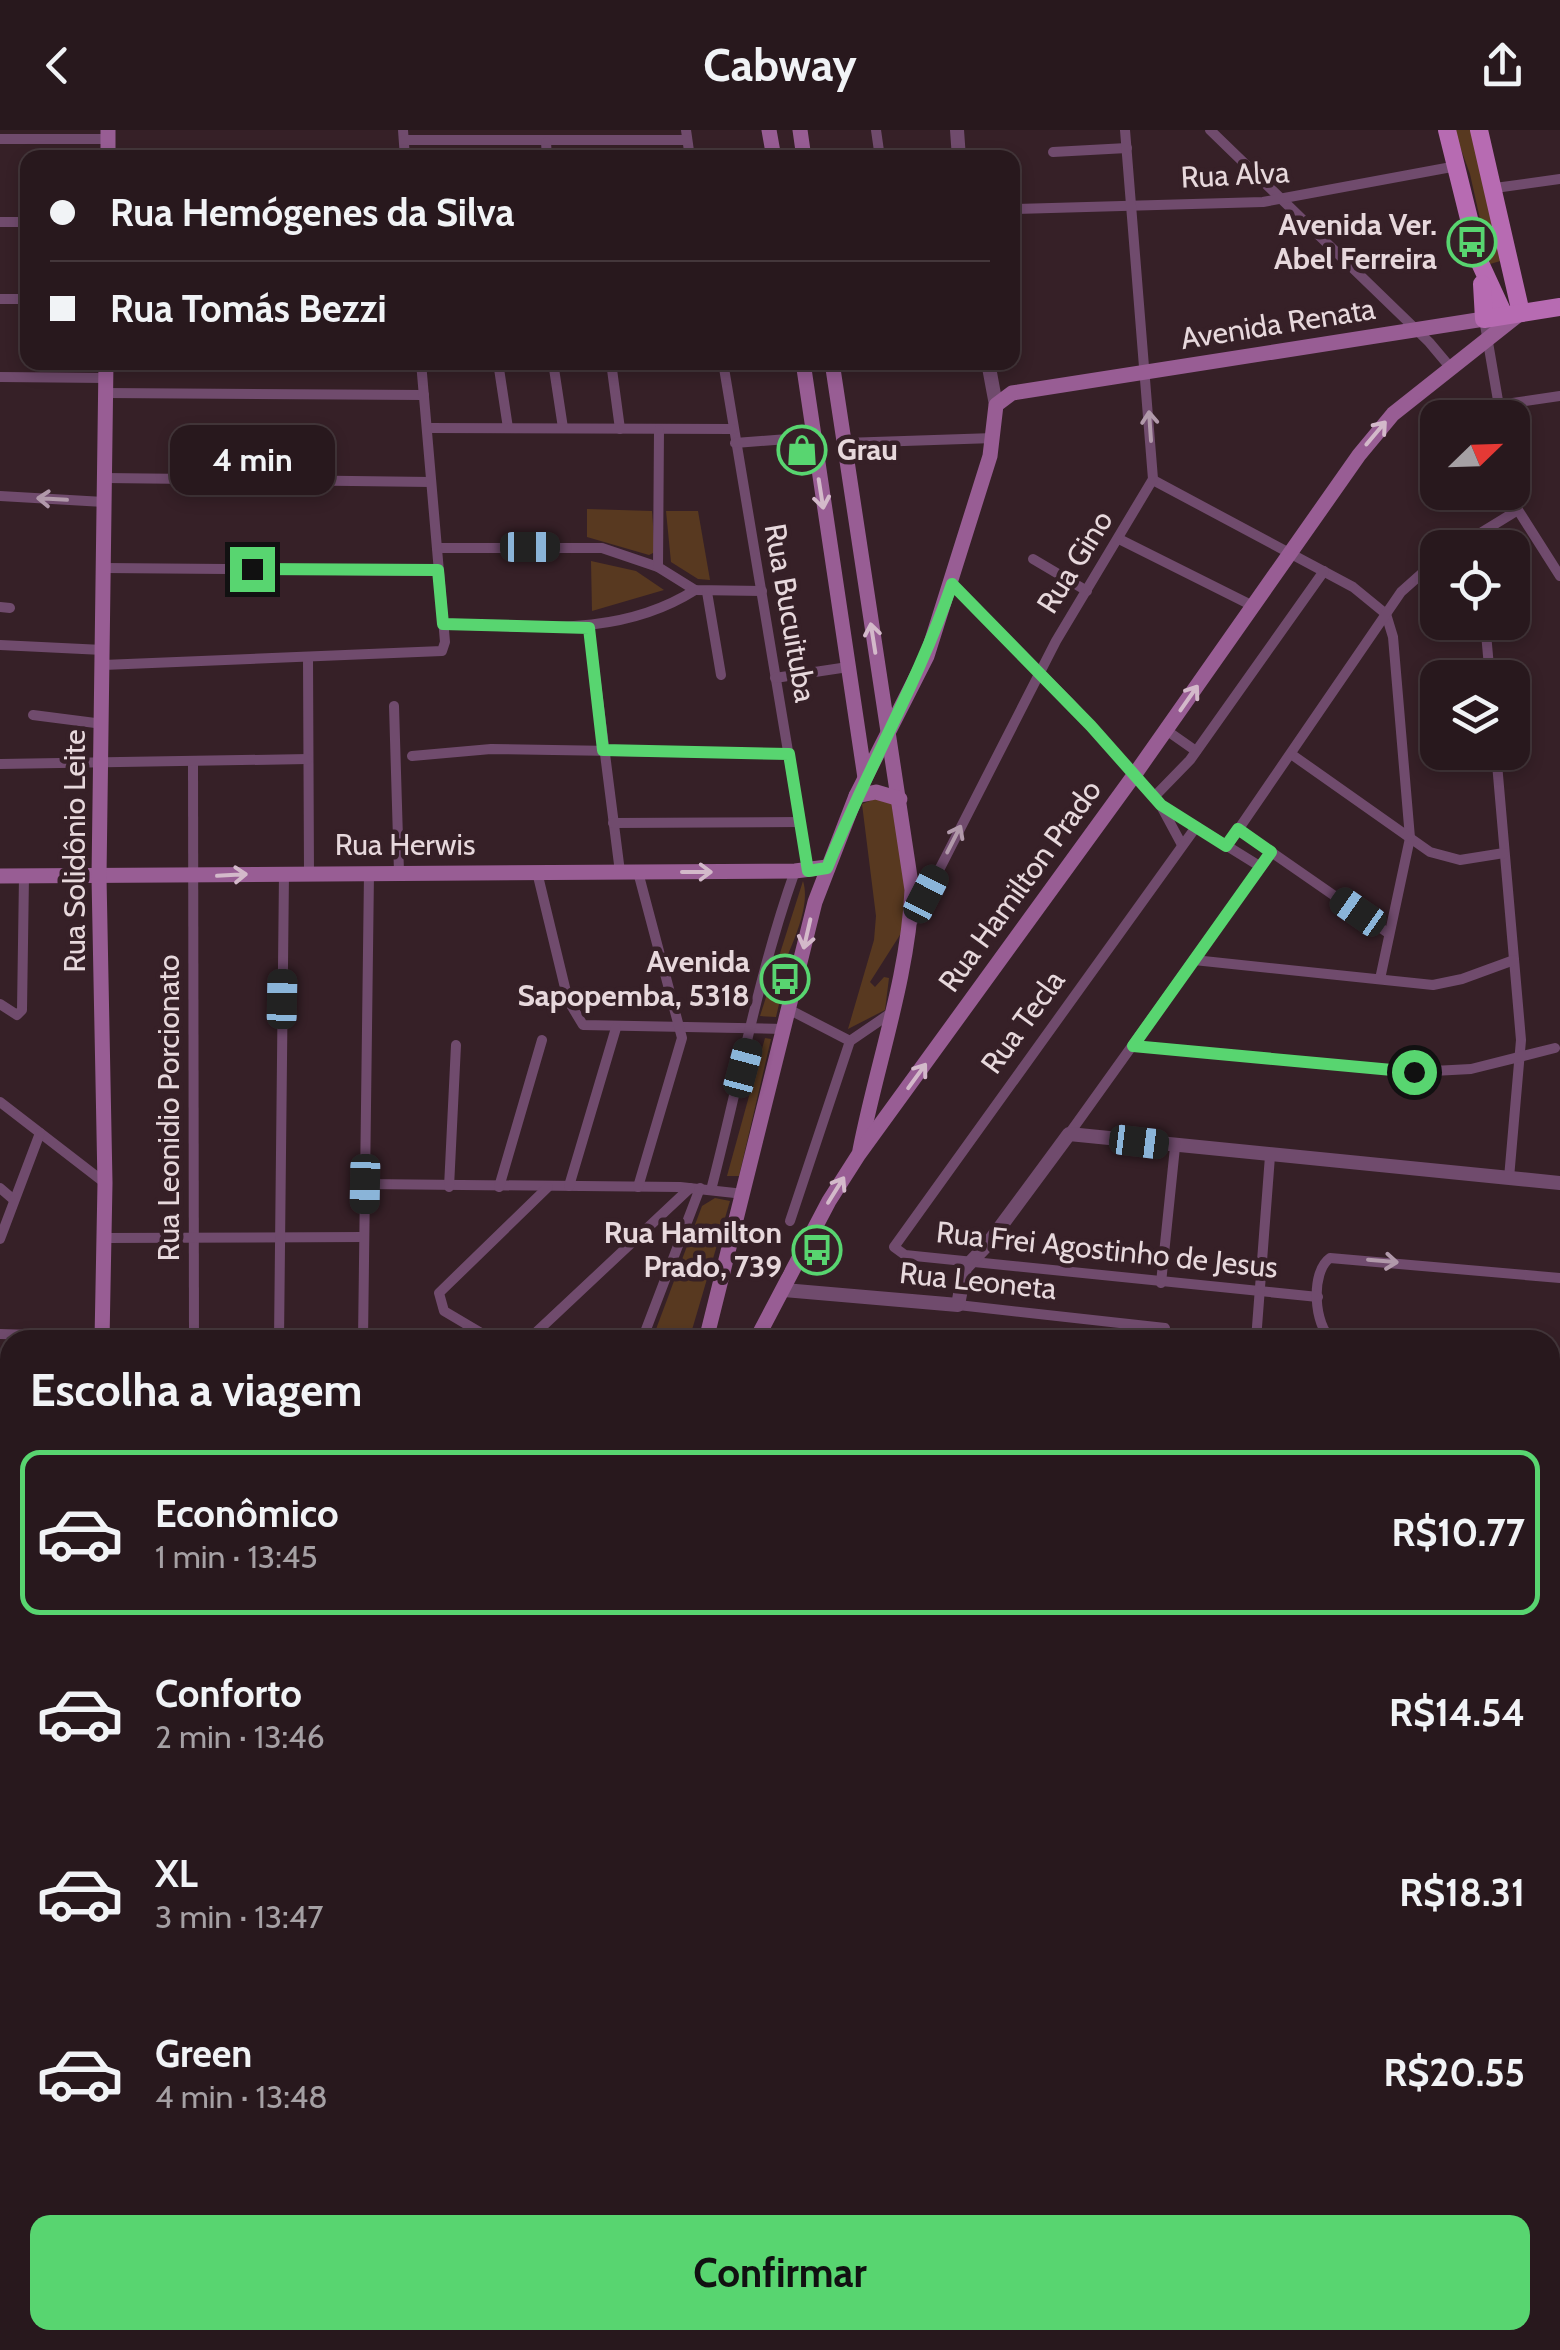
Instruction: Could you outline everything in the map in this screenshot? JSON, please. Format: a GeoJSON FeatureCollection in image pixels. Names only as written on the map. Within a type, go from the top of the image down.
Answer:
{"type":"FeatureCollection","features":[{"type":"Feature","properties":{"kind":"main road"},"geometry":{"type":"LineString","coordinates":[[1447,130],[1480,264],[1486,328]]}},
{"type":"Feature","properties":{"kind":"main road"},"geometry":{"type":"LineString","coordinates":[[1480,130],[1510,261],[1512,314]]}},
{"type":"Feature","properties":{"kind":"main road"},"geometry":{"type":"LineString","coordinates":[[1480,264],[1493,272],[1510,261]]}},
{"type":"Feature","properties":{"kind":"main road"},"geometry":{"type":"LineString","coordinates":[[1480,264],[1512,314]]}},
{"type":"Feature","properties":{"kind":"main road","name":"Avenida Renata"},"geometry":{"type":"LineString","coordinates":[[998,395],[1418,330],[1486,328],[1512,314],[1560,306]]}},
{"type":"Feature","properties":{"kind":"main road","name":"Rua Hamilton Prado"},"geometry":{"type":"LineString","coordinates":[[762,1330],[829,1200],[859,1154],[1135,774],[1378,429],[1450,367],[1486,328]]}},
{"type":"Feature","properties":{"kind":"main road"},"geometry":{"type":"LineString","coordinates":[[804,370],[865,778]]}},
{"type":"Feature","properties":{"kind":"main road"},"geometry":{"type":"LineString","coordinates":[[833,370],[892,713],[889,734],[912,890],[906,960],[888,1015],[859,1154]]}},
{"type":"Feature","properties":{"kind":"main road","name":"Rua Solidônio Leite"},"geometry":{"type":"LineString","coordinates":[[102,1330],[105,1182],[99,877],[106,378]]}},
{"type":"Feature","properties":{"kind":"main road"},"geometry":{"type":"LineString","coordinates":[[892,713],[928,656],[994,438],[998,395]]}},
{"type":"Feature","properties":{"kind":"main road"},"geometry":{"type":"LineString","coordinates":[[710,1330],[790,1010],[813,872],[889,734]]}},
{"type":"Feature","properties":{"kind":"main road"},"geometry":{"type":"LineString","coordinates":[[856,796],[876,792],[900,799]]}},
{"type":"Feature","properties":{"kind":"main road","name":"Rua Herwis"},"geometry":{"type":"LineString","coordinates":[[0,876],[813,872]]}},
{"type":"Feature","properties":{"kind":"street"},"geometry":{"type":"LineString","coordinates":[[1126,130],[1153,480],[1324,571],[1386,614],[1393,637],[1410,838],[1380,979]]}},
{"type":"Feature","properties":{"kind":"street"},"geometry":{"type":"LineString","coordinates":[[1210,130],[1418,330],[1450,367]]}},
{"type":"Feature","properties":{"kind":"street"},"geometry":{"type":"LineString","coordinates":[[0,139],[108,135]]}},
{"type":"Feature","properties":{"kind":"street"},"geometry":{"type":"LineString","coordinates":[[403,135],[495,136],[546,142],[686,135]]}},
{"type":"Feature","properties":{"kind":"street"},"geometry":{"type":"LineString","coordinates":[[546,142],[546,150]]}},
{"type":"Feature","properties":{"kind":"street"},"geometry":{"type":"LineString","coordinates":[[1053,152],[1127,148]]}},
{"type":"Feature","properties":{"kind":"street","name":"Rua Alva"},"geometry":{"type":"LineString","coordinates":[[1020,209],[1284,199],[1458,166]]}},
{"type":"Feature","properties":{"kind":"street"},"geometry":{"type":"LineString","coordinates":[[1495,188],[1560,179]]}},
{"type":"Feature","properties":{"kind":"street"},"geometry":{"type":"LineString","coordinates":[[1486,328],[1498,400]]}},
{"type":"Feature","properties":{"kind":"street"},"geometry":{"type":"LineString","coordinates":[[0,645],[103,657],[308,658],[442,651],[422,370]]}},
{"type":"Feature","properties":{"kind":"street"},"geometry":{"type":"LineString","coordinates":[[499,370],[508,428]]}},
{"type":"Feature","properties":{"kind":"street"},"geometry":{"type":"LineString","coordinates":[[554,370],[563,428]]}},
{"type":"Feature","properties":{"kind":"street"},"geometry":{"type":"LineString","coordinates":[[612,370],[620,429]]}},
{"type":"Feature","properties":{"kind":"street","name":"Rua Bucuituba"},"geometry":{"type":"LineString","coordinates":[[723,370],[800,822],[813,872]]}},
{"type":"Feature","properties":{"kind":"street"},"geometry":{"type":"LineString","coordinates":[[990,370],[998,395]]}},
{"type":"Feature","properties":{"kind":"street"},"geometry":{"type":"LineString","coordinates":[[0,377],[106,378],[424,395]]}},
{"type":"Feature","properties":{"kind":"street"},"geometry":{"type":"LineString","coordinates":[[1530,404],[1560,396]]}},
{"type":"Feature","properties":{"kind":"street"},"geometry":{"type":"LineString","coordinates":[[427,428],[733,429]]}},
{"type":"Feature","properties":{"kind":"street"},"geometry":{"type":"LineString","coordinates":[[658,567],[659,430]]}},
{"type":"Feature","properties":{"kind":"street"},"geometry":{"type":"LineString","coordinates":[[735,443],[813,436]]}},
{"type":"Feature","properties":{"kind":"street"},"geometry":{"type":"LineString","coordinates":[[844,442],[994,438]]}},
{"type":"Feature","properties":{"kind":"street"},"geometry":{"type":"LineString","coordinates":[[104,478],[431,482]]}},
{"type":"Feature","properties":{"kind":"street","name":"Rua Gino"},"geometry":{"type":"LineString","coordinates":[[910,926],[1040,672],[1153,480]]}},
{"type":"Feature","properties":{"kind":"street"},"geometry":{"type":"LineString","coordinates":[[0,496],[104,502]]}},
{"type":"Feature","properties":{"kind":"street"},"geometry":{"type":"LineString","coordinates":[[1492,530],[1518,510],[1560,576]]}},
{"type":"Feature","properties":{"kind":"street"},"geometry":{"type":"LineString","coordinates":[[1119,539],[1253,606]]}},
{"type":"Feature","properties":{"kind":"street"},"geometry":{"type":"LineString","coordinates":[[437,548],[590,546],[658,567],[701,591],[721,676]]}},
{"type":"Feature","properties":{"kind":"street"},"geometry":{"type":"LineString","coordinates":[[1033,559],[1087,591]]}},
{"type":"Feature","properties":{"kind":"street"},"geometry":{"type":"LineString","coordinates":[[104,568],[438,570]]}},
{"type":"Feature","properties":{"kind":"street"},"geometry":{"type":"LineString","coordinates":[[1157,801],[1324,571]]}},
{"type":"Feature","properties":{"kind":"street"},"geometry":{"type":"LineString","coordinates":[[1226,846],[1386,614],[1420,573]]}},
{"type":"Feature","properties":{"kind":"street"},"geometry":{"type":"LineString","coordinates":[[952,584],[1135,774],[1157,801],[1182,846]]}},
{"type":"Feature","properties":{"kind":"street"},"geometry":{"type":"LineString","coordinates":[[443,624],[589,628],[662,609],[701,591],[762,591]]}},
{"type":"Feature","properties":{"kind":"street"},"geometry":{"type":"LineString","coordinates":[[589,628],[620,872]]}},
{"type":"Feature","properties":{"kind":"street"},"geometry":{"type":"LineString","coordinates":[[308,658],[309,872]]}},
{"type":"Feature","properties":{"kind":"street"},"geometry":{"type":"LineString","coordinates":[[776,678],[848,666]]}},
{"type":"Feature","properties":{"kind":"street"},"geometry":{"type":"LineString","coordinates":[[394,706],[399,872]]}},
{"type":"Feature","properties":{"kind":"street"},"geometry":{"type":"LineString","coordinates":[[32,715],[102,724]]}},
{"type":"Feature","properties":{"kind":"street"},"geometry":{"type":"LineString","coordinates":[[1166,730],[1196,751]]}},
{"type":"Feature","properties":{"kind":"street"},"geometry":{"type":"LineString","coordinates":[[412,756],[456,750],[789,754]]}},
{"type":"Feature","properties":{"kind":"street"},"geometry":{"type":"LineString","coordinates":[[1291,754],[1410,838],[1446,857],[1504,853]]}},
{"type":"Feature","properties":{"kind":"street"},"geometry":{"type":"LineString","coordinates":[[0,764],[308,759]]}},
{"type":"Feature","properties":{"kind":"street","name":"Rua Leonidio Porcionato"},"geometry":{"type":"LineString","coordinates":[[193,762],[194,1330]]}},
{"type":"Feature","properties":{"kind":"street"},"geometry":{"type":"LineString","coordinates":[[1497,770],[1520,1056],[1509,1178]]}},
{"type":"Feature","properties":{"kind":"street"},"geometry":{"type":"LineString","coordinates":[[1157,801],[1260,866]]}},
{"type":"Feature","properties":{"kind":"street"},"geometry":{"type":"LineString","coordinates":[[613,823],[800,822]]}},
{"type":"Feature","properties":{"kind":"street","name":"Rua Tecla"},"geometry":{"type":"LineString","coordinates":[[894,1248],[1196,826]]}},
{"type":"Feature","properties":{"kind":"street"},"geometry":{"type":"LineString","coordinates":[[1238,829],[1388,933]]}},
{"type":"Feature","properties":{"kind":"street"},"geometry":{"type":"LineString","coordinates":[[958,1306],[963,1272],[1069,1134],[1271,852]]}},
{"type":"Feature","properties":{"kind":"street"},"geometry":{"type":"LineString","coordinates":[[537,872],[568,1000],[583,1026],[785,1030]]}},
{"type":"Feature","properties":{"kind":"street"},"geometry":{"type":"LineString","coordinates":[[638,872],[681,1043],[638,1187]]}},
{"type":"Feature","properties":{"kind":"street"},"geometry":{"type":"LineString","coordinates":[[646,1330],[701,1188],[751,1027],[813,872]]}},
{"type":"Feature","properties":{"kind":"street"},"geometry":{"type":"LineString","coordinates":[[279,1330],[284,873]]}},
{"type":"Feature","properties":{"kind":"street"},"geometry":{"type":"LineString","coordinates":[[363,1330],[370,873]]}},
{"type":"Feature","properties":{"kind":"street"},"geometry":{"type":"LineString","coordinates":[[0,1004],[19,1016],[23,1004],[24,876]]}},
{"type":"Feature","properties":{"kind":"street"},"geometry":{"type":"LineString","coordinates":[[1194,960],[1433,985],[1462,980],[1514,960]]}},
{"type":"Feature","properties":{"kind":"street"},"geometry":{"type":"LineString","coordinates":[[790,1010],[850,1041]]}},
{"type":"Feature","properties":{"kind":"street"},"geometry":{"type":"LineString","coordinates":[[790,1222],[850,1041],[888,1015]]}},
{"type":"Feature","properties":{"kind":"street"},"geometry":{"type":"LineString","coordinates":[[569,1186],[616,1028]]}},
{"type":"Feature","properties":{"kind":"street"},"geometry":{"type":"LineString","coordinates":[[499,1187],[542,1040]]}},
{"type":"Feature","properties":{"kind":"street"},"geometry":{"type":"LineString","coordinates":[[448,1187],[456,1045]]}},
{"type":"Feature","properties":{"kind":"street"},"geometry":{"type":"LineString","coordinates":[[1133,1046],[1414,1072],[1471,1069],[1554,1048]]}},
{"type":"Feature","properties":{"kind":"street"},"geometry":{"type":"LineString","coordinates":[[0,1102],[105,1182]]}},
{"type":"Feature","properties":{"kind":"street"},"geometry":{"type":"LineString","coordinates":[[0,1239],[40,1133]]}},
{"type":"Feature","properties":{"kind":"street"},"geometry":{"type":"LineString","coordinates":[[1069,1134],[1560,1183]]}},
{"type":"Feature","properties":{"kind":"street"},"geometry":{"type":"LineString","coordinates":[[1161,1283],[1174,1147]]}},
{"type":"Feature","properties":{"kind":"street"},"geometry":{"type":"LineString","coordinates":[[1256,1330],[1270,1156]]}},
{"type":"Feature","properties":{"kind":"street"},"geometry":{"type":"LineString","coordinates":[[365,1184],[701,1188],[745,1194]]}},
{"type":"Feature","properties":{"kind":"street"},"geometry":{"type":"LineString","coordinates":[[476,1330],[444,1310],[439,1293],[548,1186]]}},
{"type":"Feature","properties":{"kind":"street"},"geometry":{"type":"LineString","coordinates":[[0,1188],[14,1200]]}},
{"type":"Feature","properties":{"kind":"street"},"geometry":{"type":"LineString","coordinates":[[539,1330],[701,1188]]}},
{"type":"Feature","properties":{"kind":"street"},"geometry":{"type":"LineString","coordinates":[[104,1238],[364,1237]]}},
{"type":"Feature","properties":{"kind":"street","name":"Rua Frei Agostinho de Jesus"},"geometry":{"type":"LineString","coordinates":[[894,1248],[905,1255],[1318,1298]]}},
{"type":"Feature","properties":{"kind":"street"},"geometry":{"type":"LineString","coordinates":[[1326,1330],[1319,1320],[1322,1263],[1334,1257],[1560,1278]]}},
{"type":"Feature","properties":{"kind":"street","name":"Rua Leoneta"},"geometry":{"type":"LineString","coordinates":[[784,1290],[1165,1328]]}},
{"type":"Feature","properties":{"kind":"shaded area"},"geometry":{"type":"Polygon","coordinates":[[[1454,130],[1476,130],[1504,260],[1490,264],[1470,174],[1454,130]]]}},
{"type":"Feature","properties":{"kind":"shaded area"},"geometry":{"type":"Polygon","coordinates":[[[587,509],[652,511],[655,552],[649,555],[587,537],[587,509]]]}},
{"type":"Feature","properties":{"kind":"shaded area"},"geometry":{"type":"Polygon","coordinates":[[[666,511],[698,511],[710,580],[698,579],[671,562],[666,511]]]}},
{"type":"Feature","properties":{"kind":"shaded area"},"geometry":{"type":"Polygon","coordinates":[[[591,561],[636,571],[664,590],[592,611],[591,561]]]}},
{"type":"Feature","properties":{"kind":"shaded area"},"geometry":{"type":"Polygon","coordinates":[[[882,796],[895,807],[906,878],[905,927],[870,982],[875,987],[884,977],[889,978],[885,1010],[848,1029],[874,940],[876,916],[862,804],[882,796]]]}},
{"type":"Feature","properties":{"kind":"shaded area"},"geometry":{"type":"Polygon","coordinates":[[[803,881],[804,907],[775,989],[780,1000],[776,1017],[760,1016],[803,881]]]}},
{"type":"Feature","properties":{"kind":"shaded area"},"geometry":{"type":"Polygon","coordinates":[[[765,1038],[771,1039],[739,1176],[727,1176],[765,1038]]]}},
{"type":"Feature","properties":{"kind":"shaded area"},"geometry":{"type":"Polygon","coordinates":[[[715,1198],[730,1201],[692,1330],[656,1330],[702,1206],[715,1198]]]}},
{"type":"Feature","properties":{"kind":"place","name":"Avenida Ver. Abel Ferreira"},"geometry":{"type":"Point","coordinates":[1472,242]}},
{"type":"Feature","properties":{"kind":"place","name":"Grau"},"geometry":{"type":"Point","coordinates":[802,450]}},
{"type":"Feature","properties":{"kind":"place","name":"Avenida Sapopemba, 5318"},"geometry":{"type":"Point","coordinates":[785,979]}},
{"type":"Feature","properties":{"kind":"place","name":"Rua Hamilton Prado, 739"},"geometry":{"type":"Point","coordinates":[817,1250]}},
{"type":"Feature","properties":{"kind":"route"},"geometry":{"type":"LineString","coordinates":[[252,569],[438,570],[443,624],[589,628],[603,750],[789,754],[808,871],[827,868],[856,796],[928,656],[952,584],[1129,766],[1161,805],[1226,846],[1238,829],[1271,852],[1133,1046],[1414,1072]]}}]}
